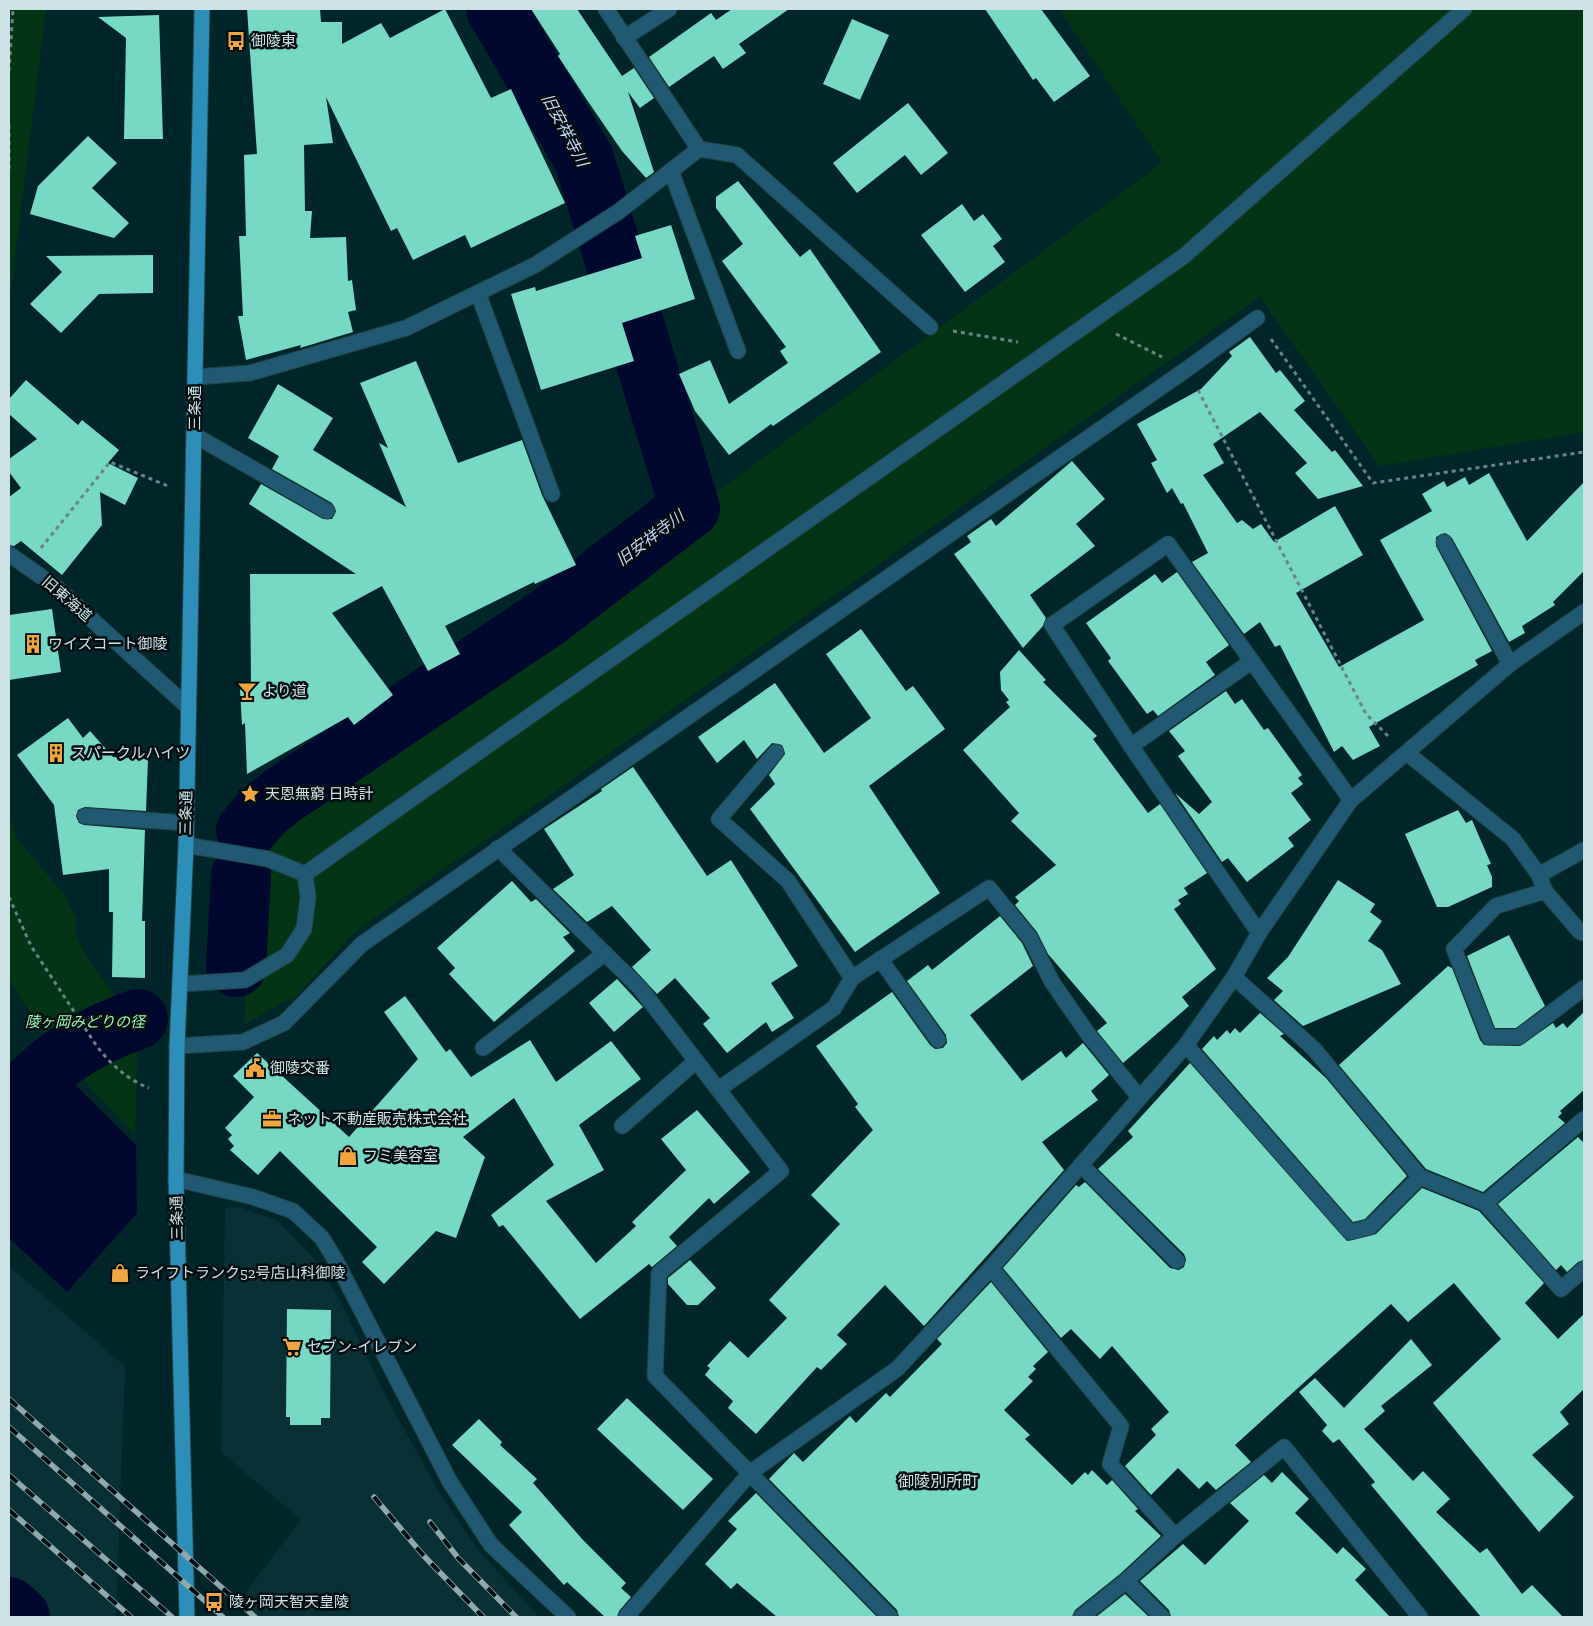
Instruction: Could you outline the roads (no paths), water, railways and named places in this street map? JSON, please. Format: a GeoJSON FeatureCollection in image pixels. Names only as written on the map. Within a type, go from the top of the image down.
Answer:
{"type":"FeatureCollection","features":[{"type":"Feature","properties":{"kind":"main road","name":"三条通"},"geometry":{"type":"LineString","coordinates":[[188,1617],[176,1179],[177,1046],[186,845],[202,9]]}},
{"type":"Feature","properties":{"kind":"street"},"geometry":{"type":"LineString","coordinates":[[606,9],[699,148],[737,155],[930,327]]}},
{"type":"Feature","properties":{"kind":"street"},"geometry":{"type":"LineString","coordinates":[[624,38],[669,9]]}},
{"type":"Feature","properties":{"kind":"street"},"geometry":{"type":"LineString","coordinates":[[305,874],[1184,256],[1464,9]]}},
{"type":"Feature","properties":{"kind":"street"},"geometry":{"type":"LineString","coordinates":[[195,377],[250,373],[397,330],[535,265],[618,212],[699,148]]}},
{"type":"Feature","properties":{"kind":"street"},"geometry":{"type":"LineString","coordinates":[[671,171],[738,351]]}},
{"type":"Feature","properties":{"kind":"street"},"geometry":{"type":"LineString","coordinates":[[478,293],[552,494]]}},
{"type":"Feature","properties":{"kind":"street"},"geometry":{"type":"LineString","coordinates":[[177,1046],[243,1042],[284,1023],[362,944],[1187,369],[1256,318]]}},
{"type":"Feature","properties":{"kind":"street"},"geometry":{"type":"LineString","coordinates":[[194,435],[327,511]]}},
{"type":"Feature","properties":{"kind":"street"},"geometry":{"type":"LineString","coordinates":[[1444,542],[1510,664]]}},
{"type":"Feature","properties":{"kind":"street"},"geometry":{"type":"LineString","coordinates":[[1259,933],[1131,746],[1052,625],[1168,544],[1352,800]]}},
{"type":"Feature","properties":{"kind":"street","name":"旧東海道"},"geometry":{"type":"LineString","coordinates":[[9,554],[56,587],[189,708]]}},
{"type":"Feature","properties":{"kind":"street"},"geometry":{"type":"LineString","coordinates":[[626,1617],[751,1472],[897,1369],[991,1268],[1186,1044],[1234,977],[1259,933],[1352,800],[1510,664],[1584,612]]}},
{"type":"Feature","properties":{"kind":"street"},"geometry":{"type":"LineString","coordinates":[[1131,746],[1252,661]]}},
{"type":"Feature","properties":{"kind":"street"},"geometry":{"type":"LineString","coordinates":[[776,752],[718,819],[788,881],[852,978]]}},
{"type":"Feature","properties":{"kind":"street"},"geometry":{"type":"LineString","coordinates":[[1408,753],[1513,840],[1539,874],[1545,891],[1580,932],[1584,933]]}},
{"type":"Feature","properties":{"kind":"street"},"geometry":{"type":"LineString","coordinates":[[85,816],[186,823]]}},
{"type":"Feature","properties":{"kind":"street"},"geometry":{"type":"LineString","coordinates":[[186,845],[268,859],[305,874]]}},
{"type":"Feature","properties":{"kind":"street"},"geometry":{"type":"LineString","coordinates":[[498,848],[640,988],[720,1089],[781,1171],[659,1273],[655,1376],[751,1472],[890,1617]]}},
{"type":"Feature","properties":{"kind":"street"},"geometry":{"type":"LineString","coordinates":[[1539,874],[1584,850]]}},
{"type":"Feature","properties":{"kind":"street"},"geometry":{"type":"LineString","coordinates":[[181,984],[244,980],[287,955],[304,929],[308,897],[305,874]]}},
{"type":"Feature","properties":{"kind":"street"},"geometry":{"type":"LineString","coordinates":[[720,1089],[834,1008],[852,978],[990,888],[1030,938],[1052,982],[1088,1034],[1138,1097]]}},
{"type":"Feature","properties":{"kind":"street"},"geometry":{"type":"LineString","coordinates":[[1545,891],[1496,906],[1454,949],[1489,1037],[1519,1038],[1584,988]]}},
{"type":"Feature","properties":{"kind":"street"},"geometry":{"type":"LineString","coordinates":[[483,1048],[605,953]]}},
{"type":"Feature","properties":{"kind":"street"},"geometry":{"type":"LineString","coordinates":[[880,959],[938,1040]]}},
{"type":"Feature","properties":{"kind":"street"},"geometry":{"type":"LineString","coordinates":[[1234,977],[1314,1049],[1420,1177],[1485,1203],[1561,1289],[1584,1269]]}},
{"type":"Feature","properties":{"kind":"street"},"geometry":{"type":"LineString","coordinates":[[1186,1044],[1350,1232],[1370,1227],[1420,1177]]}},
{"type":"Feature","properties":{"kind":"street"},"geometry":{"type":"LineString","coordinates":[[622,1126],[696,1061]]}},
{"type":"Feature","properties":{"kind":"street"},"geometry":{"type":"LineString","coordinates":[[1485,1203],[1584,1120]]}},
{"type":"Feature","properties":{"kind":"street"},"geometry":{"type":"LineString","coordinates":[[1081,1165],[1177,1262]]}},
{"type":"Feature","properties":{"kind":"street"},"geometry":{"type":"LineString","coordinates":[[176,1179],[253,1197],[294,1211],[322,1238],[336,1261],[450,1482],[491,1545],[568,1617]]}},
{"type":"Feature","properties":{"kind":"street"},"geometry":{"type":"LineString","coordinates":[[991,1268],[1121,1426],[1110,1464],[1175,1536]]}},
{"type":"Feature","properties":{"kind":"street"},"geometry":{"type":"LineString","coordinates":[[1081,1617],[1126,1581],[1175,1536],[1284,1447],[1420,1617]]}},
{"type":"Feature","properties":{"kind":"street"},"geometry":{"type":"LineString","coordinates":[[1126,1581],[1162,1617]]}},
{"type":"Feature","properties":{"kind":"water"},"geometry":{"type":"Polygon","coordinates":[[[63,1073],[136,1145],[137,1213],[67,1292],[9,1238],[9,1132],[63,1073]]]}},
{"type":"Feature","properties":{"kind":"waterway","name":"旧安祥寺川"},"geometry":{"type":"LineString","coordinates":[[246,831],[263,811],[282,796],[548,617],[690,508],[584,159],[496,9]]}},
{"type":"Feature","properties":{"kind":"waterway","name":"旧安祥寺川"},"geometry":{"type":"LineString","coordinates":[[236,967],[241,876]]}},
{"type":"Feature","properties":{"kind":"waterway","name":"旧安祥寺川"},"geometry":{"type":"LineString","coordinates":[[9,1106],[53,1064],[82,1044],[138,1019]]}},
{"type":"Feature","properties":{"kind":"waterway","name":"旧安祥寺川"},"geometry":{"type":"LineString","coordinates":[[9,1607],[20,1617]]}},
{"type":"Feature","properties":{"kind":"railway"},"geometry":{"type":"LineString","coordinates":[[9,1399],[255,1617]]}},
{"type":"Feature","properties":{"kind":"railway"},"geometry":{"type":"LineString","coordinates":[[9,1427],[223,1617]]}},
{"type":"Feature","properties":{"kind":"railway"},"geometry":{"type":"LineString","coordinates":[[9,1475],[172,1617]]}},
{"type":"Feature","properties":{"kind":"railway"},"geometry":{"type":"LineString","coordinates":[[374,1497],[423,1555],[483,1617]]}},
{"type":"Feature","properties":{"kind":"railway"},"geometry":{"type":"LineString","coordinates":[[9,1510],[131,1617]]}},
{"type":"Feature","properties":{"kind":"railway"},"geometry":{"type":"LineString","coordinates":[[430,1522],[459,1559],[516,1617]]}},
{"type":"Feature","properties":{"kind":"place","name":"御陵東"},"geometry":{"type":"Point","coordinates":[236,41]}},
{"type":"Feature","properties":{"kind":"place","name":"ワイズコート御陵"},"geometry":{"type":"Point","coordinates":[33,644]}},
{"type":"Feature","properties":{"kind":"place","name":"より道"},"geometry":{"type":"Point","coordinates":[247,691]}},
{"type":"Feature","properties":{"kind":"place","name":"スパークルハイツ"},"geometry":{"type":"Point","coordinates":[56,753]}},
{"type":"Feature","properties":{"kind":"place","name":"天恩無窮 日時計"},"geometry":{"type":"Point","coordinates":[250,794]}},
{"type":"Feature","properties":{"kind":"place","name":"御陵交番"},"geometry":{"type":"Point","coordinates":[255,1068]}},
{"type":"Feature","properties":{"kind":"place","name":"ネット不動産販売株式会社"},"geometry":{"type":"Point","coordinates":[272,1119]}},
{"type":"Feature","properties":{"kind":"place","name":"フミ美容室"},"geometry":{"type":"Point","coordinates":[348,1156]}},
{"type":"Feature","properties":{"kind":"place","name":"ライフトランク52号店山科御陵"},"geometry":{"type":"Point","coordinates":[120,1273]}},
{"type":"Feature","properties":{"kind":"place","name":"セブン-イレブン"},"geometry":{"type":"Point","coordinates":[292,1347]}},
{"type":"Feature","properties":{"kind":"place","name":"陵ヶ岡天智天皇陵"},"geometry":{"type":"Point","coordinates":[214,1602]}},
{"type":"Feature","properties":{"kind":"district","name":"御陵別所町"},"geometry":{"type":"Point","coordinates":[938,1481]}},
{"type":"Feature","properties":{"kind":"park label","name":"陵ヶ岡みどりの径"},"geometry":{"type":"Point","coordinates":[85,1022]}}]}
